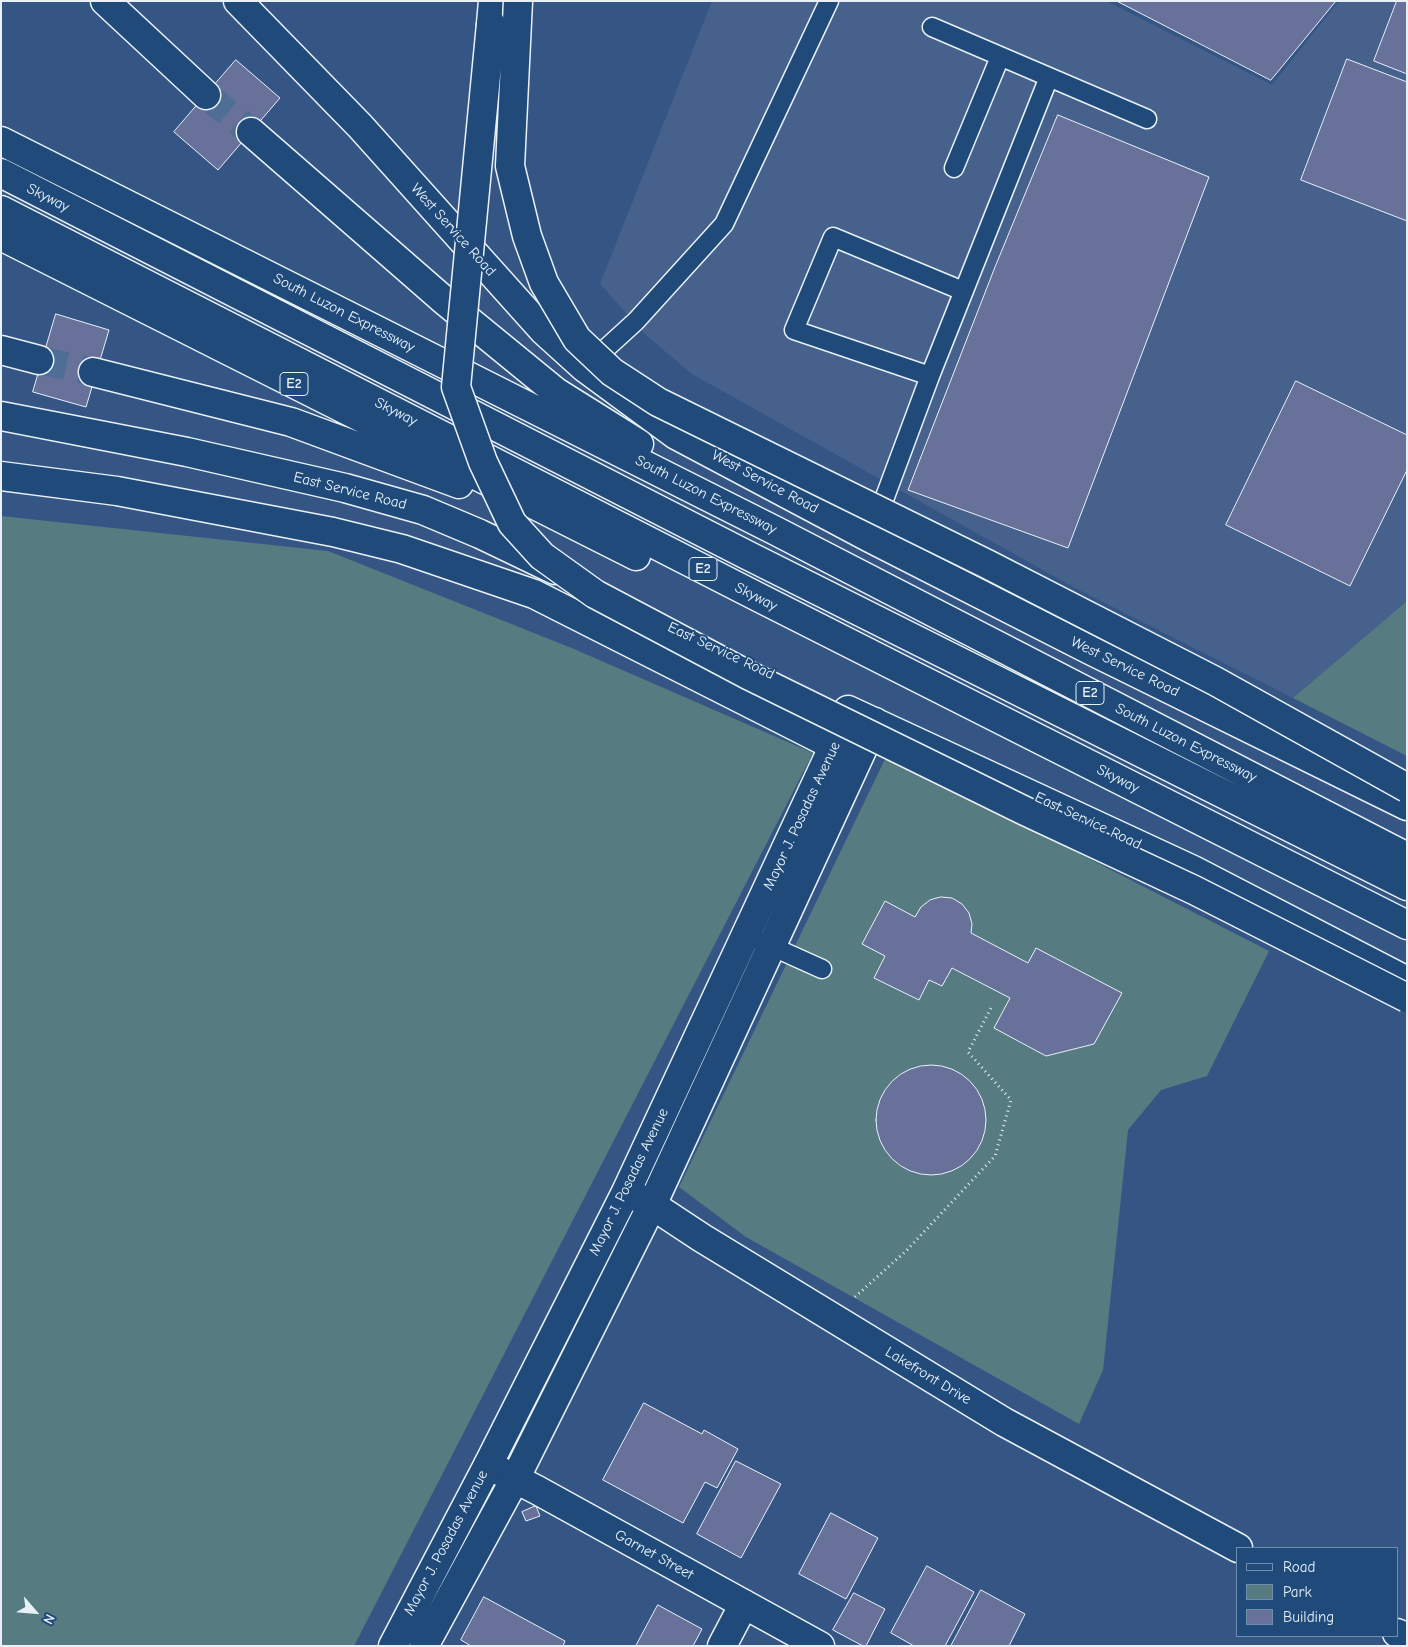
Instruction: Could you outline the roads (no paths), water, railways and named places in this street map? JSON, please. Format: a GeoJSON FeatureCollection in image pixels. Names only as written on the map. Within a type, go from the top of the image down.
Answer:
{"type":"FeatureCollection","features":[{"type":"Feature","properties":{"kind":"main road"},"geometry":{"type":"LineString","coordinates":[[105,1],[206,95]]}},
{"type":"Feature","properties":{"kind":"main road","name":"West Service Road"},"geometry":{"type":"LineString","coordinates":[[238,1],[360,126],[543,330],[585,368],[676,436],[1101,656],[1407,806]]}},
{"type":"Feature","properties":{"kind":"main road"},"geometry":{"type":"LineString","coordinates":[[493,1],[456,387],[483,462],[512,523],[542,556],[595,594],[748,676],[1025,811],[1194,890],[1407,998]]}},
{"type":"Feature","properties":{"kind":"main road"},"geometry":{"type":"LineString","coordinates":[[518,1],[510,166],[527,236],[544,283],[577,339],[612,372],[658,402],[986,564],[1216,681],[1407,788]]}},
{"type":"Feature","properties":{"kind":"main road"},"geometry":{"type":"LineString","coordinates":[[251,132],[446,302],[556,392],[774,530]]}},
{"type":"Feature","properties":{"kind":"main road","name":"South Luzon Expressway"},"geometry":{"type":"LineString","coordinates":[[1,141],[774,530],[1407,857]]}},
{"type":"Feature","properties":{"kind":"main road","name":"Skyway"},"geometry":{"type":"LineString","coordinates":[[1,174],[756,560],[1407,886]]}},
{"type":"Feature","properties":{"kind":"main road","name":"Skyway"},"geometry":{"type":"LineString","coordinates":[[1,210],[749,593],[1407,925]]}},
{"type":"Feature","properties":{"kind":"main road","name":"E2"},"geometry":{"type":"LineString","coordinates":[[1,236],[1407,944]]}},
{"type":"Feature","properties":{"kind":"main road"},"geometry":{"type":"LineString","coordinates":[[1,350],[39,360]]}},
{"type":"Feature","properties":{"kind":"main road"},"geometry":{"type":"LineString","coordinates":[[93,372],[291,422],[587,532]]}},
{"type":"Feature","properties":{"kind":"main road","name":"East Service Road"},"geometry":{"type":"LineString","coordinates":[[1,416],[186,452],[345,488],[423,510],[480,534],[643,614],[1193,870],[1407,982]]}},
{"type":"Feature","properties":{"kind":"main road"},"geometry":{"type":"LineString","coordinates":[[1,476],[117,491],[333,532],[402,549],[534,594],[859,759]]}},
{"type":"Feature","properties":{"kind":"main road"},"geometry":{"type":"LineString","coordinates":[[790,683],[834,746]]}},
{"type":"Feature","properties":{"kind":"main road","name":"Mayor J. Posadas Avenue"},"geometry":{"type":"LineString","coordinates":[[392,1646],[488,1465],[626,1192],[850,711]]}},
{"type":"Feature","properties":{"kind":"main road","name":"Mayor J. Posadas Avenue"},"geometry":{"type":"LineString","coordinates":[[424,1646],[515,1478],[652,1204],[876,722]]}},
{"type":"Feature","properties":{"kind":"main road","name":"Lakefront Drive"},"geometry":{"type":"LineString","coordinates":[[626,1192],[652,1204],[702,1238],[1004,1422],[1236,1547]]}},
{"type":"Feature","properties":{"kind":"main road","name":"Garnet Street"},"geometry":{"type":"LineString","coordinates":[[488,1465],[515,1478],[820,1646]]}},
{"type":"Feature","properties":{"kind":"main road"},"geometry":{"type":"LineString","coordinates":[[722,1646],[744,1604]]}},
{"type":"Feature","properties":{"kind":"lane"},"geometry":{"type":"LineString","coordinates":[[585,368],[636,321],[724,224],[829,1]]}},
{"type":"Feature","properties":{"kind":"lane"},"geometry":{"type":"LineString","coordinates":[[932,27],[1147,119]]}},
{"type":"Feature","properties":{"kind":"lane"},"geometry":{"type":"LineString","coordinates":[[954,168],[1000,56]]}},
{"type":"Feature","properties":{"kind":"lane"},"geometry":{"type":"LineString","coordinates":[[870,538],[930,376],[1050,77]]}},
{"type":"Feature","properties":{"kind":"lane"},"geometry":{"type":"LineString","coordinates":[[930,376],[794,330],[833,237],[964,291]]}},
{"type":"Feature","properties":{"kind":"lane"},"geometry":{"type":"LineString","coordinates":[[746,934],[822,970]]}},
{"type":"Feature","properties":{"kind":"tunnel"},"geometry":{"type":"LineString","coordinates":[[206,95],[251,132]]}},
{"type":"Feature","properties":{"kind":"tunnel"},"geometry":{"type":"LineString","coordinates":[[39,360],[93,372]]}}]}
